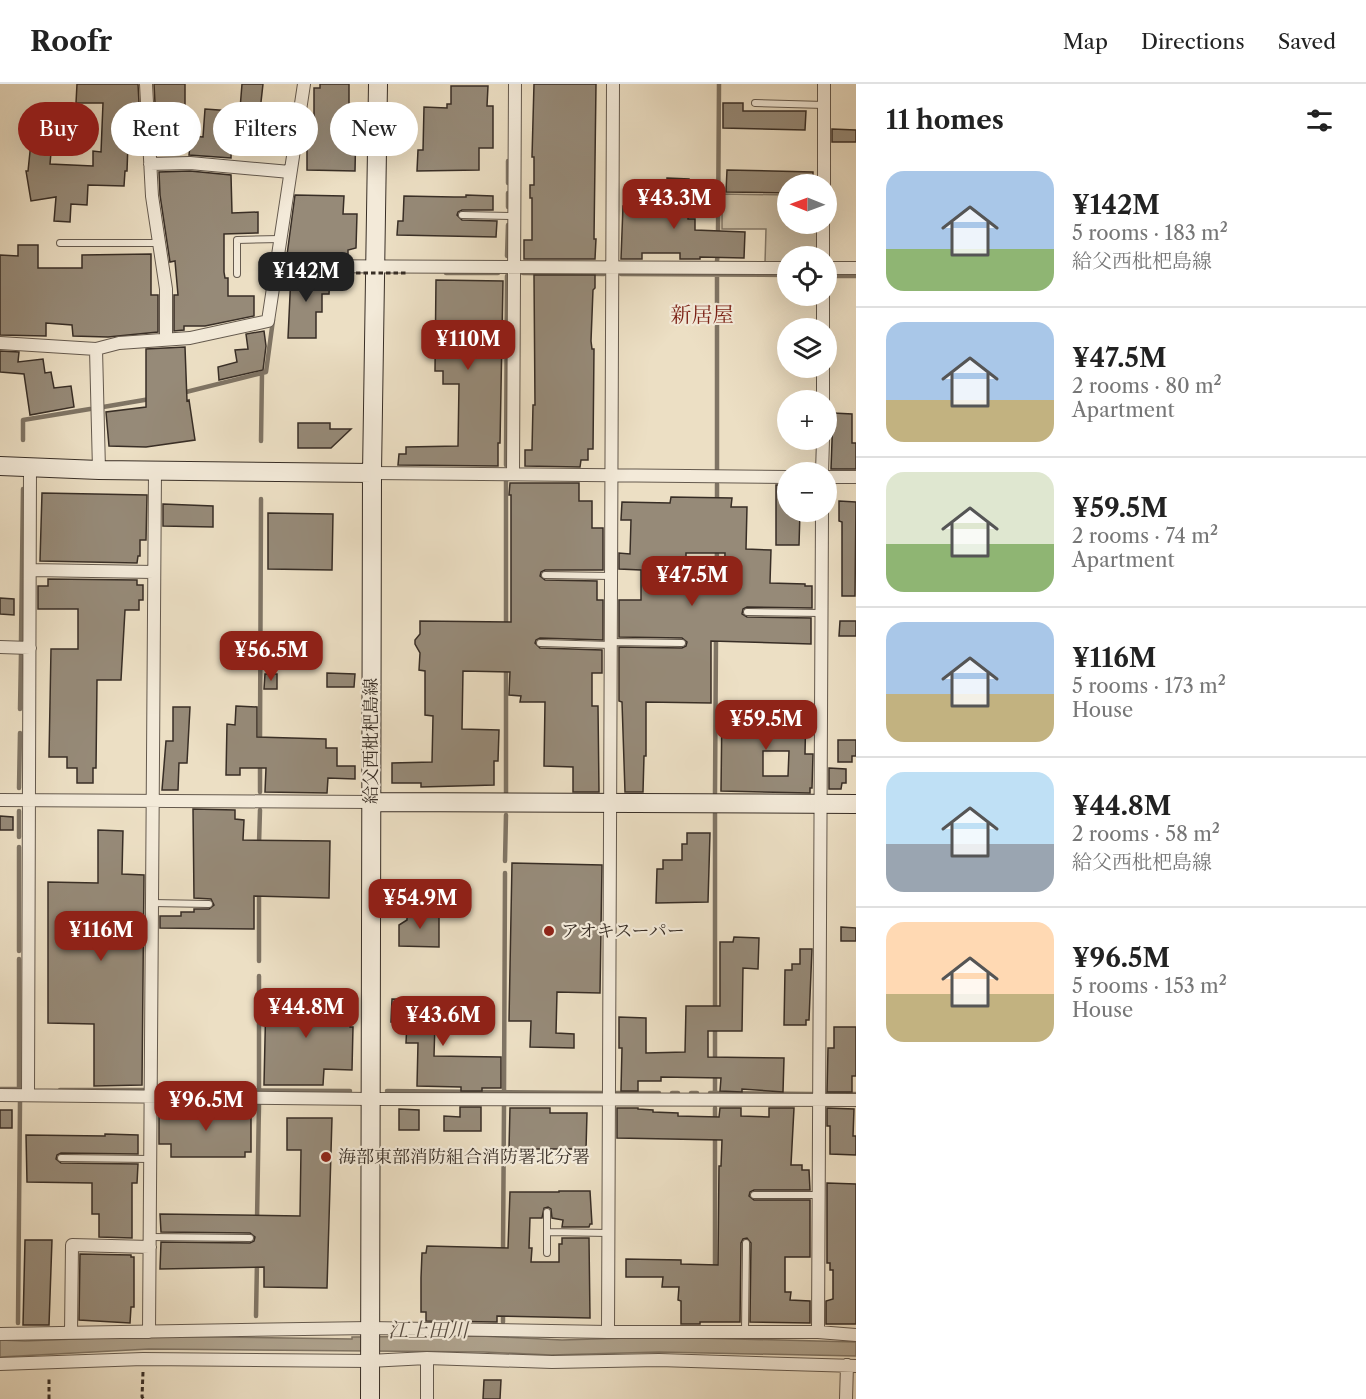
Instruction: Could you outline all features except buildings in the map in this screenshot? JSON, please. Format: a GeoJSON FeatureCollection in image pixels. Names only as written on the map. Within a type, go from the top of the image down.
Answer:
{"type":"FeatureCollection","features":[{"type":"Feature","properties":{"kind":"main road","name":"給父西枇杷島線"},"geometry":{"type":"LineString","coordinates":[[370,1399],[372,473],[378,84]]}},
{"type":"Feature","properties":{"kind":"main road"},"geometry":{"type":"LineString","coordinates":[[0,466],[99,470],[372,473]]}},
{"type":"Feature","properties":{"kind":"main road"},"geometry":{"type":"LineString","coordinates":[[371,802],[856,804]]}},
{"type":"Feature","properties":{"kind":"street"},"geometry":{"type":"LineString","coordinates":[[146,84],[152,196],[166,289],[166,339]]}},
{"type":"Feature","properties":{"kind":"street"},"geometry":{"type":"LineString","coordinates":[[0,343],[96,349],[119,343],[190,338],[268,321],[304,84]]}},
{"type":"Feature","properties":{"kind":"street"},"geometry":{"type":"LineString","coordinates":[[513,474],[515,84]]}},
{"type":"Feature","properties":{"kind":"street"},"geometry":{"type":"LineString","coordinates":[[608,1332],[613,84]]}},
{"type":"Feature","properties":{"kind":"street"},"geometry":{"type":"LineString","coordinates":[[824,84],[824,174]]}},
{"type":"Feature","properties":{"kind":"street"},"geometry":{"type":"LineString","coordinates":[[150,164],[190,163],[291,172]]}},
{"type":"Feature","properties":{"kind":"street"},"geometry":{"type":"LineString","coordinates":[[276,266],[777,268]]}},
{"type":"Feature","properties":{"kind":"street"},"geometry":{"type":"LineString","coordinates":[[837,268],[856,268]]}},
{"type":"Feature","properties":{"kind":"street"},"geometry":{"type":"LineString","coordinates":[[96,349],[99,470]]}},
{"type":"Feature","properties":{"kind":"street"},"geometry":{"type":"LineString","coordinates":[[28,1095],[30,468]]}},
{"type":"Feature","properties":{"kind":"street"},"geometry":{"type":"LineString","coordinates":[[149,1332],[155,471]]}},
{"type":"Feature","properties":{"kind":"street"},"geometry":{"type":"LineString","coordinates":[[372,473],[777,477]]}},
{"type":"Feature","properties":{"kind":"street"},"geometry":{"type":"LineString","coordinates":[[837,477],[856,477]]}},
{"type":"Feature","properties":{"kind":"street"},"geometry":{"type":"LineString","coordinates":[[818,1332],[822,522]]}},
{"type":"Feature","properties":{"kind":"street"},"geometry":{"type":"LineString","coordinates":[[30,570],[154,572]]}},
{"type":"Feature","properties":{"kind":"street"},"geometry":{"type":"LineString","coordinates":[[0,647],[30,648]]}},
{"type":"Feature","properties":{"kind":"street"},"geometry":{"type":"LineString","coordinates":[[0,800],[371,802]]}},
{"type":"Feature","properties":{"kind":"street"},"geometry":{"type":"LineString","coordinates":[[0,1095],[370,1100],[856,1100]]}},
{"type":"Feature","properties":{"kind":"street"},"geometry":{"type":"LineString","coordinates":[[71,1333],[72,1245],[150,1242]]}},
{"type":"Feature","properties":{"kind":"street"},"geometry":{"type":"LineString","coordinates":[[0,1334],[369,1331],[818,1332],[856,1335]]}},
{"type":"Feature","properties":{"kind":"street"},"geometry":{"type":"LineString","coordinates":[[427,1358],[427,1399]]}},
{"type":"Feature","properties":{"kind":"street"},"geometry":{"type":"LineString","coordinates":[[0,1364],[143,1359],[427,1358],[552,1362],[659,1359],[851,1365],[846,1399]]}},
{"type":"Feature","properties":{"kind":"lane"},"geometry":{"type":"LineString","coordinates":[[754,103],[824,105]]}},
{"type":"Feature","properties":{"kind":"lane"},"geometry":{"type":"LineString","coordinates":[[462,215],[514,216]]}},
{"type":"Feature","properties":{"kind":"lane"},"geometry":{"type":"LineString","coordinates":[[237,274],[237,240],[280,239]]}},
{"type":"Feature","properties":{"kind":"lane"},"geometry":{"type":"LineString","coordinates":[[60,243],[159,243]]}},
{"type":"Feature","properties":{"kind":"lane"},"geometry":{"type":"LineString","coordinates":[[545,575],[611,576]]}},
{"type":"Feature","properties":{"kind":"lane"},"geometry":{"type":"LineString","coordinates":[[747,612],[822,613]]}},
{"type":"Feature","properties":{"kind":"lane"},"geometry":{"type":"LineString","coordinates":[[540,643],[682,643]]}},
{"type":"Feature","properties":{"kind":"lane"},"geometry":{"type":"LineString","coordinates":[[152,903],[209,904]]}},
{"type":"Feature","properties":{"kind":"lane"},"geometry":{"type":"LineString","coordinates":[[61,1158],[150,1159]]}},
{"type":"Feature","properties":{"kind":"lane"},"geometry":{"type":"LineString","coordinates":[[754,1194],[819,1195]]}},
{"type":"Feature","properties":{"kind":"lane"},"geometry":{"type":"LineString","coordinates":[[547,1212],[547,1253]]}},
{"type":"Feature","properties":{"kind":"lane"},"geometry":{"type":"LineString","coordinates":[[547,1232],[608,1233]]}},
{"type":"Feature","properties":{"kind":"lane"},"geometry":{"type":"LineString","coordinates":[[150,1242],[250,1239]]}},
{"type":"Feature","properties":{"kind":"lane"},"geometry":{"type":"LineString","coordinates":[[745,1332],[746,1243]]}},
{"type":"Feature","properties":{"kind":"path"},"geometry":{"type":"LineString","coordinates":[[341,273],[407,273]]}},
{"type":"Feature","properties":{"kind":"path"},"geometry":{"type":"LineString","coordinates":[[143,1359],[142,1397],[144,1399]]}},
{"type":"Feature","properties":{"kind":"path"},"geometry":{"type":"LineString","coordinates":[[49,1363],[49,1399]]}},
{"type":"Feature","properties":{"kind":"shaded area"},"geometry":{"type":"Polygon","coordinates":[[[722,194],[777,195],[777,234],[818,234],[817,246],[777,246],[777,263],[765,263],[766,229],[722,229],[722,194]]]}},
{"type":"Feature","properties":{"kind":"shaded area"},"geometry":{"type":"Polygon","coordinates":[[[151,1336],[352,1339],[352,1337],[481,1336],[562,1340],[660,1337],[856,1342],[856,1356],[659,1352],[551,1355],[484,1352],[149,1349],[0,1357],[0,1340],[151,1336]]]}},
{"type":"Feature","properties":{"kind":"waterway"},"geometry":{"type":"LineString","coordinates":[[718,234],[719,84]]}},
{"type":"Feature","properties":{"kind":"waterway"},"geometry":{"type":"LineString","coordinates":[[508,161],[508,183]]}},
{"type":"Feature","properties":{"kind":"waterway"},"geometry":{"type":"LineString","coordinates":[[508,193],[508,207]]}},
{"type":"Feature","properties":{"kind":"waterway"},"geometry":{"type":"LineString","coordinates":[[507,256],[508,225]]}},
{"type":"Feature","properties":{"kind":"waterway"},"geometry":{"type":"LineString","coordinates":[[717,261],[718,252]]}},
{"type":"Feature","properties":{"kind":"waterway"},"geometry":{"type":"LineString","coordinates":[[717,272],[717,470]]}},
{"type":"Feature","properties":{"kind":"waterway"},"geometry":{"type":"LineString","coordinates":[[446,273],[498,273]]}},
{"type":"Feature","properties":{"kind":"waterway"},"geometry":{"type":"LineString","coordinates":[[523,273],[604,274]]}},
{"type":"Feature","properties":{"kind":"waterway"},"geometry":{"type":"LineString","coordinates":[[621,274],[777,275]]}},
{"type":"Feature","properties":{"kind":"waterway"},"geometry":{"type":"LineString","coordinates":[[506,465],[507,276]]}},
{"type":"Feature","properties":{"kind":"waterway"},"geometry":{"type":"LineString","coordinates":[[837,276],[856,276]]}},
{"type":"Feature","properties":{"kind":"waterway"},"geometry":{"type":"LineString","coordinates":[[182,393],[266,372],[273,320]]}},
{"type":"Feature","properties":{"kind":"waterway"},"geometry":{"type":"LineString","coordinates":[[261,441],[262,373]]}},
{"type":"Feature","properties":{"kind":"waterway"},"geometry":{"type":"LineString","coordinates":[[103,407],[150,399]]}},
{"type":"Feature","properties":{"kind":"waterway"},"geometry":{"type":"LineString","coordinates":[[23,440],[23,420],[90,409]]}},
{"type":"Feature","properties":{"kind":"waterway"},"geometry":{"type":"LineString","coordinates":[[506,481],[506,625]]}},
{"type":"Feature","properties":{"kind":"waterway"},"geometry":{"type":"LineString","coordinates":[[717,484],[717,502]]}},
{"type":"Feature","properties":{"kind":"waterway"},"geometry":{"type":"LineString","coordinates":[[21,641],[23,489]]}},
{"type":"Feature","properties":{"kind":"waterway"},"geometry":{"type":"LineString","coordinates":[[260,742],[261,499]]}},
{"type":"Feature","properties":{"kind":"waterway"},"geometry":{"type":"LineString","coordinates":[[716,595],[717,549]]}},
{"type":"Feature","properties":{"kind":"waterway"},"geometry":{"type":"LineString","coordinates":[[715,793],[716,636]]}},
{"type":"Feature","properties":{"kind":"waterway"},"geometry":{"type":"LineString","coordinates":[[20,709],[21,654]]}},
{"type":"Feature","properties":{"kind":"waterway"},"geometry":{"type":"LineString","coordinates":[[506,667],[506,793]]}},
{"type":"Feature","properties":{"kind":"waterway"},"geometry":{"type":"LineString","coordinates":[[19,788],[20,733]]}},
{"type":"Feature","properties":{"kind":"waterway"},"geometry":{"type":"LineString","coordinates":[[260,762],[260,792]]}},
{"type":"Feature","properties":{"kind":"waterway"},"geometry":{"type":"LineString","coordinates":[[259,844],[260,810]]}},
{"type":"Feature","properties":{"kind":"waterway"},"geometry":{"type":"LineString","coordinates":[[19,811],[19,837]]}},
{"type":"Feature","properties":{"kind":"waterway"},"geometry":{"type":"LineString","coordinates":[[715,813],[715,1012]]}},
{"type":"Feature","properties":{"kind":"waterway"},"geometry":{"type":"LineString","coordinates":[[505,861],[506,815]]}},
{"type":"Feature","properties":{"kind":"waterway"},"geometry":{"type":"LineString","coordinates":[[19,847],[19,951]]}},
{"type":"Feature","properties":{"kind":"waterway"},"geometry":{"type":"LineString","coordinates":[[504,1094],[505,873]]}},
{"type":"Feature","properties":{"kind":"waterway"},"geometry":{"type":"LineString","coordinates":[[259,892],[259,961]]}},
{"type":"Feature","properties":{"kind":"waterway"},"geometry":{"type":"LineString","coordinates":[[19,959],[19,1089]]}},
{"type":"Feature","properties":{"kind":"waterway"},"geometry":{"type":"LineString","coordinates":[[259,976],[259,1090]]}},
{"type":"Feature","properties":{"kind":"waterway"},"geometry":{"type":"LineString","coordinates":[[715,1026],[715,1063]]}},
{"type":"Feature","properties":{"kind":"waterway"},"geometry":{"type":"LineString","coordinates":[[715,1074],[715,1096]]}},
{"type":"Feature","properties":{"kind":"waterway"},"geometry":{"type":"LineString","coordinates":[[0,1089],[21,1089]]}},
{"type":"Feature","properties":{"kind":"waterway"},"geometry":{"type":"LineString","coordinates":[[60,1090],[144,1090]]}},
{"type":"Feature","properties":{"kind":"waterway"},"geometry":{"type":"LineString","coordinates":[[160,1090],[350,1091]]}},
{"type":"Feature","properties":{"kind":"waterway"},"geometry":{"type":"LineString","coordinates":[[387,1091],[602,1093]]}},
{"type":"Feature","properties":{"kind":"waterway"},"geometry":{"type":"LineString","coordinates":[[616,1093],[659,1093]]}},
{"type":"Feature","properties":{"kind":"waterway"},"geometry":{"type":"LineString","coordinates":[[672,1093],[678,1093]]}},
{"type":"Feature","properties":{"kind":"waterway"},"geometry":{"type":"LineString","coordinates":[[691,1093],[697,1093]]}},
{"type":"Feature","properties":{"kind":"waterway"},"geometry":{"type":"LineString","coordinates":[[710,1093],[812,1094]]}},
{"type":"Feature","properties":{"kind":"waterway"},"geometry":{"type":"LineString","coordinates":[[826,1094],[856,1094]]}},
{"type":"Feature","properties":{"kind":"waterway"},"geometry":{"type":"LineString","coordinates":[[18,1323],[20,1102]]}},
{"type":"Feature","properties":{"kind":"waterway"},"geometry":{"type":"LineString","coordinates":[[257,1220],[259,1103]]}},
{"type":"Feature","properties":{"kind":"waterway"},"geometry":{"type":"LineString","coordinates":[[503,1253],[504,1105]]}},
{"type":"Feature","properties":{"kind":"waterway"},"geometry":{"type":"LineString","coordinates":[[715,1108],[715,1120]]}},
{"type":"Feature","properties":{"kind":"waterway"},"geometry":{"type":"LineString","coordinates":[[715,1135],[715,1270]]}},
{"type":"Feature","properties":{"kind":"waterway"},"geometry":{"type":"LineString","coordinates":[[256,1316],[257,1261]]}},
{"type":"Feature","properties":{"kind":"waterway"},"geometry":{"type":"LineString","coordinates":[[503,1312],[503,1322]]}},
{"type":"Feature","properties":{"kind":"place","name":"アオキスーパー"},"geometry":{"type":"Point","coordinates":[549,931]}},
{"type":"Feature","properties":{"kind":"place","name":"海部東部消防組合消防署北分署"},"geometry":{"type":"Point","coordinates":[326,1157]}},
{"type":"Feature","properties":{"kind":"district","name":"新居屋"},"geometry":{"type":"Point","coordinates":[702,314]}},
{"type":"Feature","properties":{"kind":"water label","name":"江上田川"},"geometry":{"type":"Point","coordinates":[428,1330]}}]}
